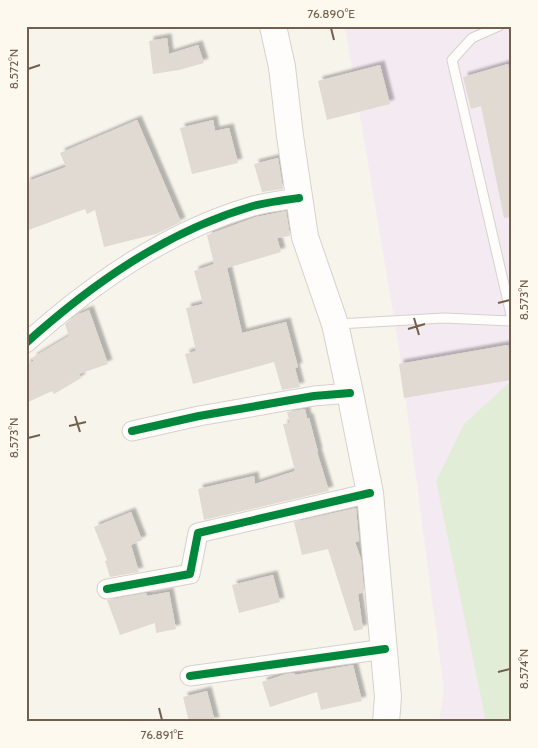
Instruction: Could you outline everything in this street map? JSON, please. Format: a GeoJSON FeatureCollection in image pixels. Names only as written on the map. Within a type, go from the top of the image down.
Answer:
{"type":"FeatureCollection","features":[{"type":"Feature","properties":{"kind":"main road"},"geometry":{"type":"LineString","coordinates":[[273,26],[282,67],[305,237],[335,324],[370,493],[385,649],[388,697],[386,722]]}},
{"type":"Feature","properties":{"kind":"street"},"geometry":{"type":"LineString","coordinates":[[26,343],[55,317],[96,286],[158,246],[204,223],[255,205],[299,198]]}},
{"type":"Feature","properties":{"kind":"street"},"geometry":{"type":"LineString","coordinates":[[132,431],[200,416],[314,396],[350,393]]}},
{"type":"Feature","properties":{"kind":"street"},"geometry":{"type":"LineString","coordinates":[[108,589],[190,574],[198,533],[370,493]]}},
{"type":"Feature","properties":{"kind":"street"},"geometry":{"type":"LineString","coordinates":[[190,676],[385,649]]}},
{"type":"Feature","properties":{"kind":"lane"},"geometry":{"type":"LineString","coordinates":[[335,324],[444,318],[512,320],[452,60],[472,38],[499,26]]}},
{"type":"Feature","properties":{"kind":"shaded area"},"geometry":{"type":"Polygon","coordinates":[[[345,26],[512,26],[512,722],[439,722],[444,690],[398,342],[345,26]]]}},
{"type":"Feature","properties":{"kind":"green space"},"geometry":{"type":"Polygon","coordinates":[[[512,380],[512,722],[486,722],[436,481],[464,424],[512,380]]]}},
{"type":"Feature","properties":{"kind":"building"},"geometry":{"type":"Polygon","coordinates":[[[167,38],[169,54],[198,45],[204,63],[179,70],[153,74],[149,41],[167,38]]]}},
{"type":"Feature","properties":{"kind":"building"},"geometry":{"type":"Polygon","coordinates":[[[508,64],[512,83],[512,217],[504,218],[481,106],[471,109],[463,77],[508,64]]]}},
{"type":"Feature","properties":{"kind":"building"},"geometry":{"type":"Polygon","coordinates":[[[380,65],[390,104],[327,120],[318,81],[380,65]]]}},
{"type":"Feature","properties":{"kind":"building"},"geometry":{"type":"Polygon","coordinates":[[[137,120],[181,222],[156,234],[104,247],[95,210],[87,214],[85,209],[26,231],[26,182],[66,167],[60,153],[137,120]]]}},
{"type":"Feature","properties":{"kind":"building"},"geometry":{"type":"Polygon","coordinates":[[[213,120],[215,131],[229,128],[238,163],[192,174],[180,128],[213,120]]]}},
{"type":"Feature","properties":{"kind":"building"},"geometry":{"type":"Polygon","coordinates":[[[278,158],[283,189],[262,192],[254,164],[278,158]]]}},
{"type":"Feature","properties":{"kind":"building"},"geometry":{"type":"Polygon","coordinates":[[[286,211],[290,236],[277,238],[281,252],[227,268],[242,333],[286,322],[298,367],[295,368],[300,387],[282,390],[274,362],[193,384],[185,354],[196,351],[186,308],[203,304],[194,271],[214,264],[207,235],[256,217],[286,211]]]}},
{"type":"Feature","properties":{"kind":"building"},"geometry":{"type":"Polygon","coordinates":[[[89,310],[108,364],[79,374],[81,378],[54,394],[52,391],[26,403],[26,364],[34,361],[32,358],[69,336],[65,324],[77,315],[89,310]]]}},
{"type":"Feature","properties":{"kind":"building"},"geometry":{"type":"Polygon","coordinates":[[[508,345],[512,380],[404,398],[399,364],[508,345]]]}},
{"type":"Feature","properties":{"kind":"building"},"geometry":{"type":"Polygon","coordinates":[[[305,409],[329,491],[204,520],[198,489],[254,476],[255,484],[295,471],[283,424],[290,423],[287,412],[305,409]]]}},
{"type":"Feature","properties":{"kind":"building"},"geometry":{"type":"Polygon","coordinates":[[[356,508],[359,541],[355,542],[361,559],[364,592],[358,594],[363,629],[354,631],[328,549],[302,555],[294,522],[356,508]]]}},
{"type":"Feature","properties":{"kind":"building"},"geometry":{"type":"Polygon","coordinates":[[[131,512],[142,540],[131,545],[139,572],[110,577],[105,561],[107,560],[94,527],[131,512]]]}},
{"type":"Feature","properties":{"kind":"building"},"geometry":{"type":"Polygon","coordinates":[[[273,575],[280,602],[239,613],[232,585],[273,575]]]}},
{"type":"Feature","properties":{"kind":"building"},"geometry":{"type":"Polygon","coordinates":[[[169,592],[176,629],[156,633],[155,623],[120,635],[107,600],[146,593],[147,596],[169,592]]]}},
{"type":"Feature","properties":{"kind":"building"},"geometry":{"type":"Polygon","coordinates":[[[353,665],[362,701],[321,710],[317,692],[270,707],[262,682],[286,674],[295,673],[295,675],[353,665]]]}},
{"type":"Feature","properties":{"kind":"building"},"geometry":{"type":"Polygon","coordinates":[[[207,691],[215,722],[189,722],[183,697],[207,691]]]}},
{"type":"Feature","properties":{"kind":"cycle path"},"geometry":{"type":"LineString","coordinates":[[26,343],[51,321],[105,280],[132,261],[161,245],[221,217],[253,206],[299,198]]}},
{"type":"Feature","properties":{"kind":"cycle path"},"geometry":{"type":"LineString","coordinates":[[132,431],[199,416],[314,396],[350,393]]}},
{"type":"Feature","properties":{"kind":"cycle path"},"geometry":{"type":"LineString","coordinates":[[107,589],[190,574],[198,533],[370,493]]}},
{"type":"Feature","properties":{"kind":"cycle path"},"geometry":{"type":"LineString","coordinates":[[190,676],[385,649]]}}]}
